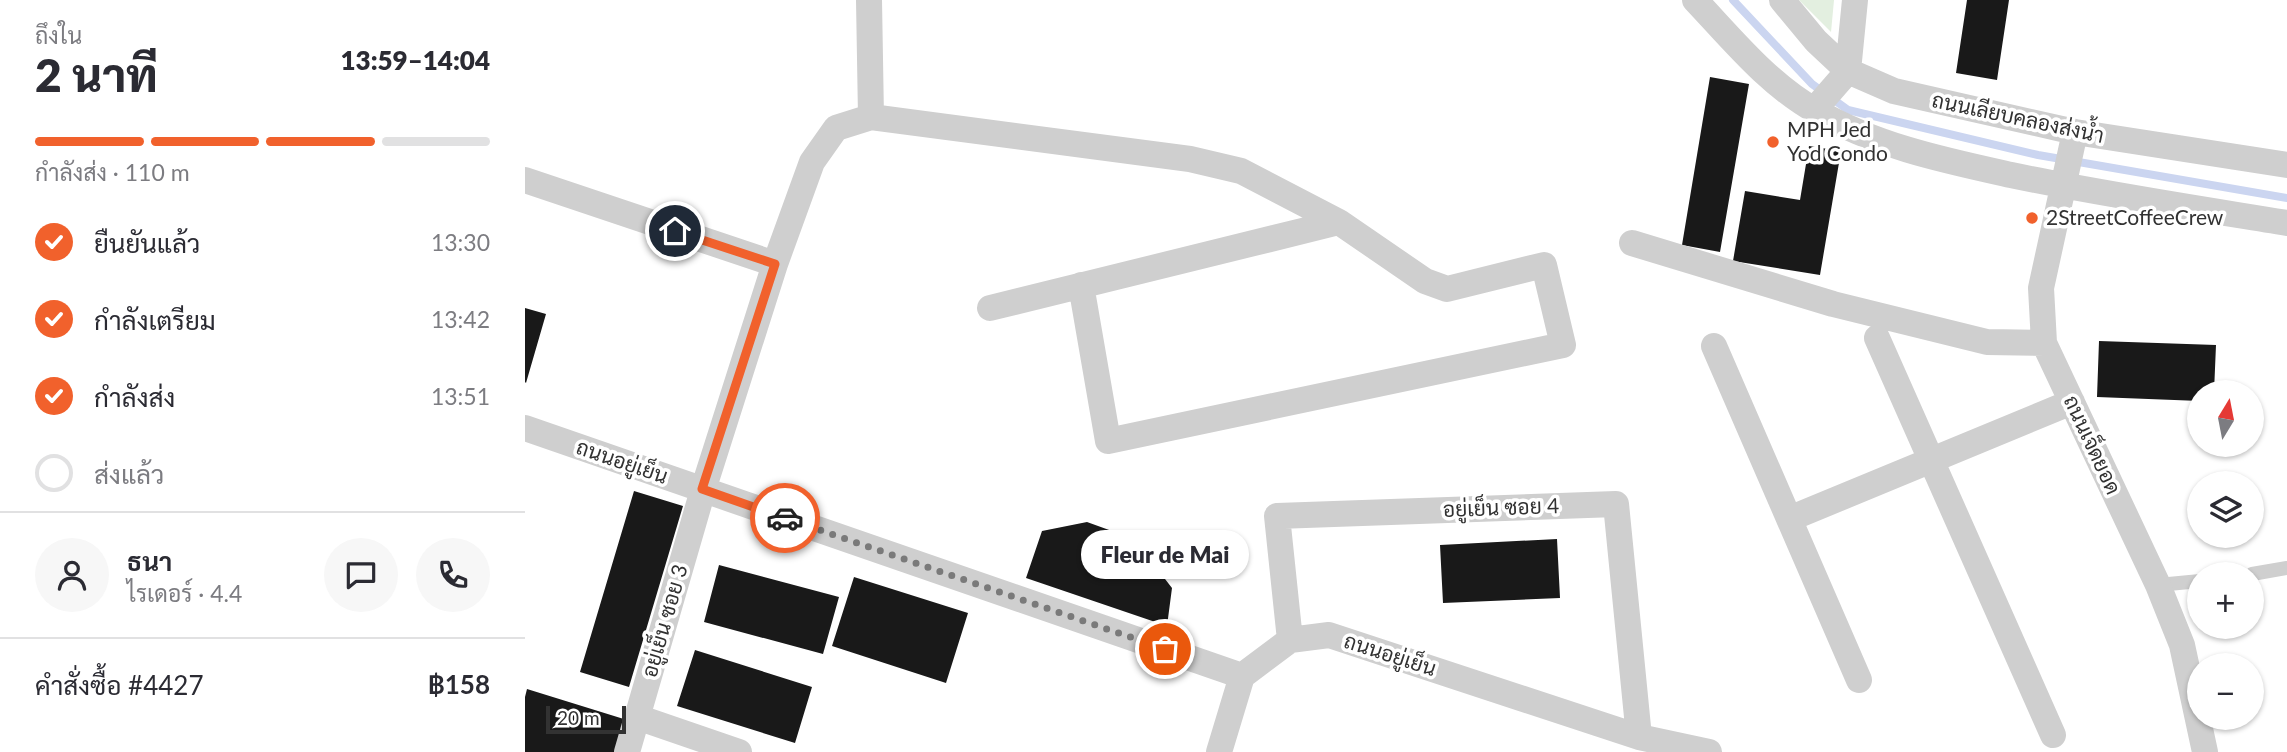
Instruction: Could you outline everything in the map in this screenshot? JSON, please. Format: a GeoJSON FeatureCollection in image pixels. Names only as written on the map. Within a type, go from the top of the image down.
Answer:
{"type":"FeatureCollection","features":[{"type":"Feature","properties":{"kind":"street"},"geometry":{"type":"LineString","coordinates":[[869,0],[871,117],[1190,159],[1241,171],[1339,222],[1425,282],[1447,289],[1544,265],[1563,345],[1108,441],[1081,285]]}},
{"type":"Feature","properties":{"kind":"street"},"geometry":{"type":"LineString","coordinates":[[1695,0],[1763,72],[1814,110],[1865,136],[1939,160],[2063,186],[2287,223]]}},
{"type":"Feature","properties":{"kind":"street","name":"ถนนเลียบคลองส่งน้ำ"},"geometry":{"type":"LineString","coordinates":[[1783,0],[1816,41],[1848,71],[1894,91],[2074,132],[2287,165]]}},
{"type":"Feature","properties":{"kind":"street"},"geometry":{"type":"LineString","coordinates":[[1814,110],[1848,71],[1855,0]]}},
{"type":"Feature","properties":{"kind":"street","name":"อยู่เย็น ซอย 3"},"geometry":{"type":"LineString","coordinates":[[627,752],[702,489],[811,162],[836,128],[871,117]]}},
{"type":"Feature","properties":{"kind":"street","name":"ถนนเจ็ดยอด"},"geometry":{"type":"LineString","coordinates":[[2074,132],[2041,288],[2044,343],[2158,585],[2182,645],[2205,752]]}},
{"type":"Feature","properties":{"kind":"street"},"geometry":{"type":"LineString","coordinates":[[525,180],[775,264]]}},
{"type":"Feature","properties":{"kind":"street"},"geometry":{"type":"LineString","coordinates":[[990,308],[1339,222]]}},
{"type":"Feature","properties":{"kind":"street"},"geometry":{"type":"LineString","coordinates":[[1632,243],[1871,314],[1987,342],[2044,343]]}},
{"type":"Feature","properties":{"kind":"street"},"geometry":{"type":"LineString","coordinates":[[1877,338],[2053,735]]}},
{"type":"Feature","properties":{"kind":"street"},"geometry":{"type":"LineString","coordinates":[[1714,346],[1859,680]]}},
{"type":"Feature","properties":{"kind":"street"},"geometry":{"type":"LineString","coordinates":[[1789,519],[2072,402]]}},
{"type":"Feature","properties":{"kind":"street","name":"ถนนอยู่เย็น"},"geometry":{"type":"LineString","coordinates":[[525,428],[1242,676],[1290,640],[1329,635],[1639,737],[1709,752]]}},
{"type":"Feature","properties":{"kind":"street","name":"อยู่เย็น ซอย 4"},"geometry":{"type":"LineString","coordinates":[[1290,640],[1277,516],[1616,504],[1639,737]]}},
{"type":"Feature","properties":{"kind":"street"},"geometry":{"type":"LineString","coordinates":[[1219,752],[1242,676]]}},
{"type":"Feature","properties":{"kind":"street"},"geometry":{"type":"LineString","coordinates":[[637,717],[707,747],[739,752]]}},
{"type":"Feature","properties":{"kind":"lane"},"geometry":{"type":"LineString","coordinates":[[2264,573],[2287,568]]}},
{"type":"Feature","properties":{"kind":"lane"},"geometry":{"type":"LineString","coordinates":[[2158,585],[2187,582]]}},
{"type":"Feature","properties":{"kind":"green space"},"geometry":{"type":"Polygon","coordinates":[[[1799,0],[1834,0],[1831,32],[1799,0]]]}},
{"type":"Feature","properties":{"kind":"building"},"geometry":{"type":"Polygon","coordinates":[[[1967,0],[2009,0],[1997,80],[1956,73],[1967,0]]]}},
{"type":"Feature","properties":{"kind":"building"},"geometry":{"type":"Polygon","coordinates":[[[1710,77],[1749,84],[1720,252],[1682,245],[1710,77]]]}},
{"type":"Feature","properties":{"kind":"building"},"geometry":{"type":"Polygon","coordinates":[[[1809,146],[1841,151],[1820,275],[1733,261],[1745,191],[1800,200],[1809,146]]]}},
{"type":"Feature","properties":{"kind":"building"},"geometry":{"type":"Polygon","coordinates":[[[525,308],[546,314],[526,383],[525,382],[525,308]]]}},
{"type":"Feature","properties":{"kind":"building"},"geometry":{"type":"Polygon","coordinates":[[[2099,341],[2216,345],[2215,380],[2187,380],[2187,400],[2097,397],[2099,341]]]}},
{"type":"Feature","properties":{"kind":"building"},"geometry":{"type":"Polygon","coordinates":[[[634,491],[683,506],[629,687],[580,672],[634,491]]]}},
{"type":"Feature","properties":{"kind":"building"},"geometry":{"type":"Polygon","coordinates":[[[1087,522],[1134,539],[1172,588],[1167,626],[1026,578],[1042,531],[1087,522]]]}},
{"type":"Feature","properties":{"kind":"building"},"geometry":{"type":"Polygon","coordinates":[[[1557,539],[1560,598],[1443,603],[1440,545],[1557,539]]]}},
{"type":"Feature","properties":{"kind":"building"},"geometry":{"type":"Polygon","coordinates":[[[719,565],[839,597],[823,654],[704,622],[719,565]]]}},
{"type":"Feature","properties":{"kind":"building"},"geometry":{"type":"Polygon","coordinates":[[[854,577],[968,613],[946,683],[832,646],[854,577]]]}},
{"type":"Feature","properties":{"kind":"building"},"geometry":{"type":"Polygon","coordinates":[[[695,650],[812,687],[795,743],[677,706],[695,650]]]}},
{"type":"Feature","properties":{"kind":"building"},"geometry":{"type":"Polygon","coordinates":[[[527,689],[627,720],[617,752],[525,752],[527,689]]]}},
{"type":"Feature","properties":{"kind":"waterway"},"geometry":{"type":"LineString","coordinates":[[1733,0],[1812,84],[1848,110],[2038,155],[2287,198]]}},
{"type":"Feature","properties":{"kind":"way so far"},"geometry":{"type":"LineString","coordinates":[[785,518],[1165,649]]}},
{"type":"Feature","properties":{"kind":"place","name":"MPH Jed Yod Condo"},"geometry":{"type":"Point","coordinates":[1773,142]}},
{"type":"Feature","properties":{"kind":"place","name":"2StreetCoffeeCrew"},"geometry":{"type":"Point","coordinates":[2032,218]}},
{"type":"Feature","properties":{"kind":"place","name":"Fleur de Mai"},"geometry":{"type":"Point","coordinates":[1165,649]}},
{"type":"Feature","properties":{"kind":"route"},"geometry":{"type":"LineString","coordinates":[[675,231],[775,264],[702,489],[785,518]]}}]}
